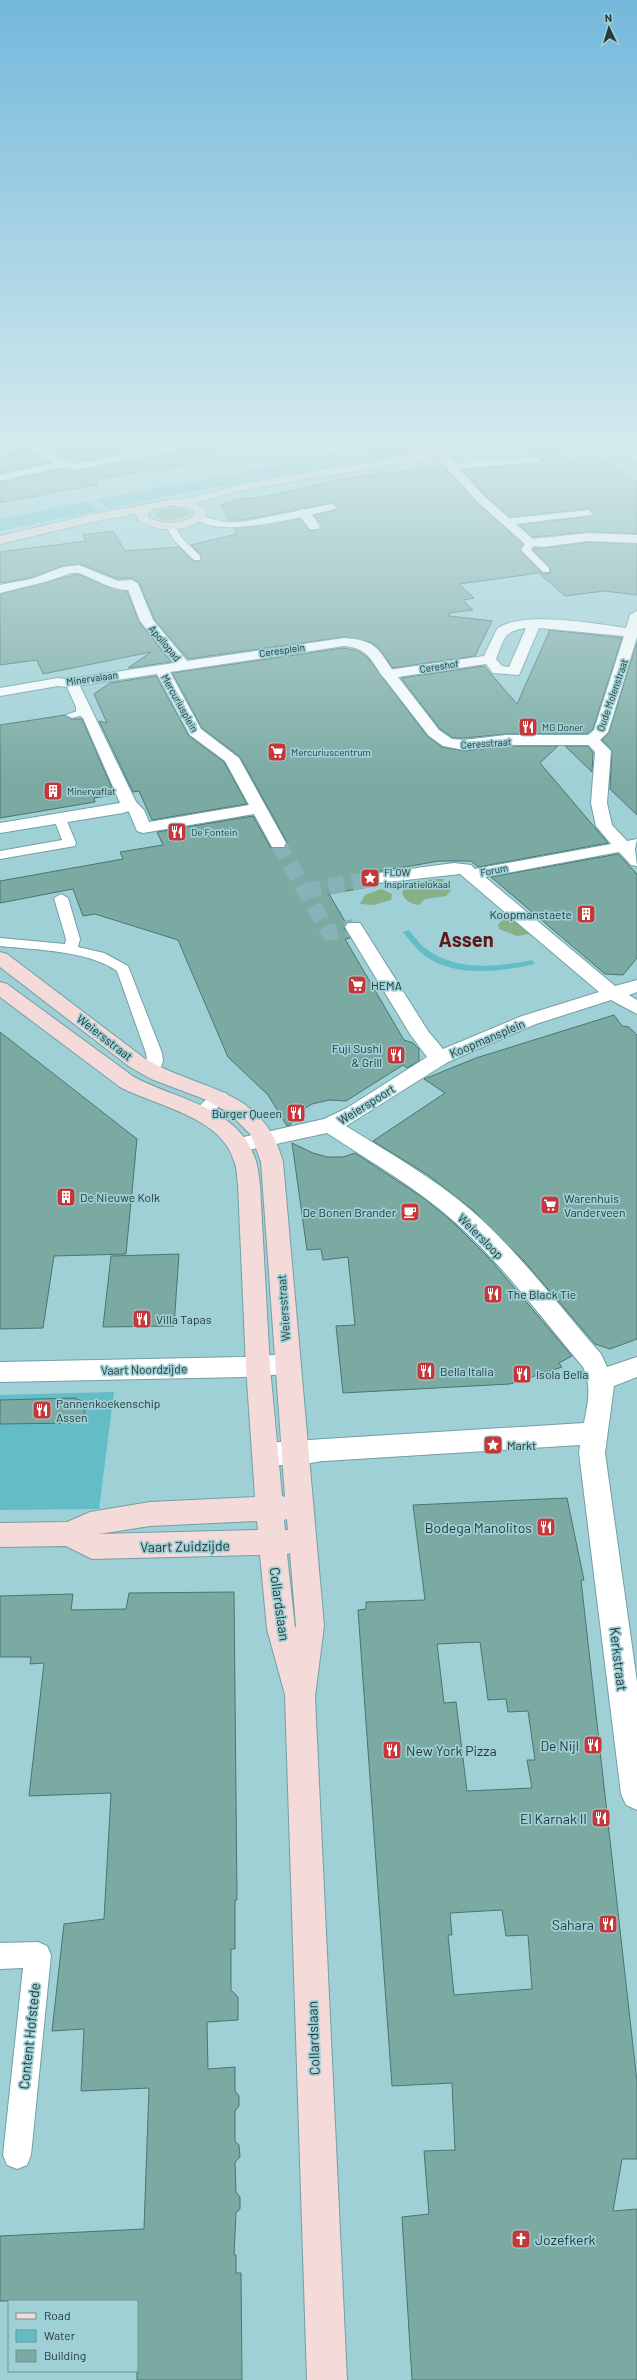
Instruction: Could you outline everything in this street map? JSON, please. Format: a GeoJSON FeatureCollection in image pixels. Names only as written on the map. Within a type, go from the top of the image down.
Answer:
{"type":"FeatureCollection","features":[{"type":"Feature","properties":{"kind":"main road","name":"Weiersstraat"},"geometry":{"type":"LineString","coordinates":[[0,958],[128,1056],[152,1071],[220,1097],[247,1116],[264,1138],[274,1167],[280,1268],[303,1541]]}},
{"type":"Feature","properties":{"kind":"main road","name":"Weiersstraat"},"geometry":{"type":"LineString","coordinates":[[0,988],[127,1082],[151,1094],[202,1113],[221,1125],[239,1145],[248,1171],[258,1367],[270,1509]]}},
{"type":"Feature","properties":{"kind":"main road"},"geometry":{"type":"LineString","coordinates":[[0,1535],[70,1534],[90,1524],[150,1514],[300,1507]]}},
{"type":"Feature","properties":{"kind":"main road","name":"Collardslaan"},"geometry":{"type":"LineString","coordinates":[[270,1509],[281,1629],[300,1697]]}},
{"type":"Feature","properties":{"kind":"main road","name":"Vaart Zuidzijde"},"geometry":{"type":"LineString","coordinates":[[70,1534],[92,1547],[273,1544],[303,1541]]}},
{"type":"Feature","properties":{"kind":"main road","name":"Collardslaan"},"geometry":{"type":"LineString","coordinates":[[303,1541],[310,1626],[300,1697],[327,2380]]}},
{"type":"Feature","properties":{"kind":"street","name":"Apollopad"},"geometry":{"type":"LineString","coordinates":[[0,589],[12,585],[33,583],[67,570],[80,569],[116,585],[132,584],[147,621],[183,665]]}},
{"type":"Feature","properties":{"kind":"street","name":"Oude Molenstraat"},"geometry":{"type":"LineString","coordinates":[[637,615],[634,630],[601,732],[592,740],[603,751],[599,803],[604,826],[631,846],[637,861]]}},
{"type":"Feature","properties":{"kind":"street"},"geometry":{"type":"LineString","coordinates":[[534,624],[514,672],[498,670],[489,659],[505,629],[534,624],[634,630]]}},
{"type":"Feature","properties":{"kind":"street","name":"Ceresplein"},"geometry":{"type":"LineString","coordinates":[[161,668],[332,643],[355,636],[370,648],[388,674]]}},
{"type":"Feature","properties":{"kind":"street","name":"Cereshof"},"geometry":{"type":"LineString","coordinates":[[388,674],[489,659]]}},
{"type":"Feature","properties":{"kind":"street","name":"Minervalaan"},"geometry":{"type":"LineString","coordinates":[[0,692],[58,682],[70,683],[161,668]]}},
{"type":"Feature","properties":{"kind":"street","name":"Mercuriusplein"},"geometry":{"type":"LineString","coordinates":[[161,668],[195,732],[231,758],[278,843]]}},
{"type":"Feature","properties":{"kind":"street","name":"Ceresstraat"},"geometry":{"type":"LineString","coordinates":[[388,674],[434,733],[448,743],[464,745],[506,740],[592,740]]}},
{"type":"Feature","properties":{"kind":"street"},"geometry":{"type":"LineString","coordinates":[[70,683],[75,688],[78,715],[89,716],[129,804],[136,810],[144,828],[259,808]]}},
{"type":"Feature","properties":{"kind":"street"},"geometry":{"type":"LineString","coordinates":[[0,828],[123,808],[129,804]]}},
{"type":"Feature","properties":{"kind":"street","name":"Forum"},"geometry":{"type":"LineString","coordinates":[[474,874],[631,846]]}},
{"type":"Feature","properties":{"kind":"street"},"geometry":{"type":"LineString","coordinates":[[370,879],[399,877],[454,868],[465,869],[474,874]]}},
{"type":"Feature","properties":{"kind":"street","name":"Forum"},"geometry":{"type":"LineString","coordinates":[[474,874],[614,994],[637,1008]]}},
{"type":"Feature","properties":{"kind":"street","name":"Koopmansplein"},"geometry":{"type":"LineString","coordinates":[[354,927],[420,1034],[432,1050],[441,1057],[530,1020],[637,986]]}},
{"type":"Feature","properties":{"kind":"street","name":"Weierspoort"},"geometry":{"type":"LineString","coordinates":[[239,1145],[264,1138],[330,1125],[354,1113],[441,1057]]}},
{"type":"Feature","properties":{"kind":"street","name":"Weiersloop"},"geometry":{"type":"LineString","coordinates":[[330,1125],[439,1197],[465,1218],[500,1254],[592,1361],[601,1380]]}},
{"type":"Feature","properties":{"kind":"street","name":"Vaart Noordzijde"},"geometry":{"type":"LineString","coordinates":[[0,1372],[258,1367],[288,1364]]}},
{"type":"Feature","properties":{"kind":"street"},"geometry":{"type":"LineString","coordinates":[[266,1454],[594,1433],[602,1399],[601,1380],[637,1367]]}},
{"type":"Feature","properties":{"kind":"street","name":"Kerkstraat"},"geometry":{"type":"LineString","coordinates":[[594,1433],[592,1453],[637,1794]]}},
{"type":"Feature","properties":{"kind":"lane"},"geometry":{"type":"LineString","coordinates":[[534,558],[546,570]]}},
{"type":"Feature","properties":{"kind":"lane"},"geometry":{"type":"LineString","coordinates":[[0,855],[70,843],[60,819]]}},
{"type":"Feature","properties":{"kind":"lane"},"geometry":{"type":"LineString","coordinates":[[61,898],[73,939],[70,951]]}},
{"type":"Feature","properties":{"kind":"lane"},"geometry":{"type":"LineString","coordinates":[[0,942],[70,951],[92,952],[107,957],[123,969],[154,1053],[155,1061],[152,1071]]}},
{"type":"Feature","properties":{"kind":"lane"},"geometry":{"type":"LineString","coordinates":[[202,1113],[220,1097]]}},
{"type":"Feature","properties":{"kind":"lane"},"geometry":{"type":"LineString","coordinates":[[253,1269],[280,1268]]}},
{"type":"Feature","properties":{"kind":"lane","name":"Content Hofstede"},"geometry":{"type":"LineString","coordinates":[[0,1956],[38,1955],[17,2155]]}},
{"type":"Feature","properties":{"kind":"green space"},"geometry":{"type":"Polygon","coordinates":[[[432,879],[444,879],[442,885],[451,890],[446,896],[425,899],[419,905],[413,904],[404,898],[402,892],[406,886],[432,879]]]}},
{"type":"Feature","properties":{"kind":"green space"},"geometry":{"type":"Polygon","coordinates":[[[381,889],[392,894],[391,900],[374,905],[360,904],[365,895],[381,889]]]}},
{"type":"Feature","properties":{"kind":"green space"},"geometry":{"type":"Polygon","coordinates":[[[509,919],[517,921],[529,934],[517,936],[499,929],[498,925],[501,921],[509,919]]]}},
{"type":"Feature","properties":{"kind":"water"},"geometry":{"type":"Polygon","coordinates":[[[409,930],[425,948],[437,956],[450,961],[477,966],[491,966],[532,960],[535,964],[490,971],[460,970],[445,966],[431,960],[419,951],[403,932],[409,930]]]}},
{"type":"Feature","properties":{"kind":"water"},"geometry":{"type":"Polygon","coordinates":[[[114,1392],[99,1509],[0,1510],[0,1395],[114,1392]]]}},
{"type":"Feature","properties":{"kind":"building"},"geometry":{"type":"Polygon","coordinates":[[[0,558],[190,558],[193,561],[200,562],[201,558],[527,558],[543,574],[550,573],[550,568],[541,558],[637,558],[637,595],[604,591],[565,596],[539,573],[459,584],[474,598],[463,600],[473,610],[449,613],[449,616],[492,621],[475,656],[393,668],[381,651],[371,642],[344,637],[188,659],[154,619],[139,583],[132,578],[118,579],[80,564],[63,566],[31,578],[0,583],[0,558]]]}},
{"type":"Feature","properties":{"kind":"building"},"geometry":{"type":"Polygon","coordinates":[[[78,574],[108,587],[127,591],[139,622],[171,662],[128,668],[151,652],[43,674],[37,660],[0,665],[0,594],[78,574]]]}},
{"type":"Feature","properties":{"kind":"building"},"geometry":{"type":"Polygon","coordinates":[[[550,630],[622,638],[593,729],[587,734],[506,734],[453,738],[440,729],[401,678],[484,666],[517,704],[550,630]]]}},
{"type":"Feature","properties":{"kind":"building"},"geometry":{"type":"Polygon","coordinates":[[[637,642],[637,815],[610,789],[612,751],[602,740],[609,732],[637,642]]]}},
{"type":"Feature","properties":{"kind":"building"},"geometry":{"type":"Polygon","coordinates":[[[344,648],[358,651],[367,657],[428,737],[442,747],[464,751],[506,746],[558,746],[540,763],[608,843],[478,867],[471,861],[439,861],[364,874],[360,879],[363,884],[374,886],[329,894],[346,923],[344,928],[350,938],[345,939],[404,1040],[413,1043],[419,1049],[419,1061],[407,1068],[403,1065],[346,1101],[329,1100],[312,1104],[302,1110],[290,1125],[287,1126],[268,1095],[228,1057],[178,940],[95,914],[83,916],[73,889],[0,903],[0,881],[123,859],[120,852],[163,845],[157,832],[253,816],[271,848],[285,848],[287,842],[240,757],[202,728],[172,673],[344,648]]]}},
{"type":"Feature","properties":{"kind":"building"},"geometry":{"type":"Polygon","coordinates":[[[156,676],[189,736],[224,762],[247,804],[152,820],[139,791],[133,792],[99,721],[107,723],[94,694],[110,683],[156,676]]]}},
{"type":"Feature","properties":{"kind":"building"},"geometry":{"type":"Polygon","coordinates":[[[65,715],[71,719],[82,719],[115,795],[94,798],[95,802],[0,818],[0,725],[65,715]]]}},
{"type":"Feature","properties":{"kind":"building"},"geometry":{"type":"Polygon","coordinates":[[[565,746],[588,746],[593,753],[592,772],[565,746]]]}},
{"type":"Feature","properties":{"kind":"building","name":"Koopmanstaete"},"geometry":{"type":"Polygon","coordinates":[[[618,854],[637,874],[637,958],[623,975],[605,974],[491,877],[618,854]]]}},
{"type":"Feature","properties":{"kind":"building","name":"Warenhuis Vanderveen"},"geometry":{"type":"Polygon","coordinates":[[[614,1015],[622,1026],[629,1027],[637,1035],[637,1339],[610,1349],[595,1344],[524,1261],[473,1210],[428,1175],[373,1141],[445,1093],[424,1079],[476,1058],[614,1015]]]}},
{"type":"Feature","properties":{"kind":"building","name":"De Nieuwe Kolk"},"geometry":{"type":"Polygon","coordinates":[[[0,1032],[137,1139],[126,1254],[54,1256],[43,1328],[0,1329],[0,1032]]]}},
{"type":"Feature","properties":{"kind":"building"},"geometry":{"type":"Polygon","coordinates":[[[292,1143],[313,1153],[327,1157],[343,1157],[355,1153],[425,1199],[455,1224],[489,1258],[572,1356],[559,1363],[562,1367],[510,1384],[343,1393],[336,1326],[355,1325],[348,1257],[323,1260],[321,1249],[307,1250],[292,1143]]]}},
{"type":"Feature","properties":{"kind":"building"},"geometry":{"type":"Polygon","coordinates":[[[179,1254],[174,1326],[103,1327],[111,1256],[179,1254]]]}},
{"type":"Feature","properties":{"kind":"building","name":"Pannenkoekenschip Assen"},"geometry":{"type":"Polygon","coordinates":[[[75,1398],[86,1403],[83,1419],[71,1423],[0,1424],[0,1400],[75,1398]]]}},
{"type":"Feature","properties":{"kind":"building"},"geometry":{"type":"Polygon","coordinates":[[[567,1498],[584,1580],[581,1580],[637,2082],[637,2159],[622,2159],[613,2211],[637,2209],[637,2380],[412,2380],[402,2217],[429,2214],[424,2151],[455,2150],[452,2083],[392,2086],[358,1610],[366,1609],[366,1602],[425,1600],[413,1505],[567,1498]],[[480,1642],[437,1644],[444,1703],[456,1702],[467,1791],[532,1788],[527,1760],[535,1760],[528,1711],[508,1712],[506,1699],[488,1700],[480,1642]],[[502,1910],[450,1913],[452,1935],[448,1935],[454,1995],[532,1989],[528,1935],[506,1936],[502,1910]]]}},
{"type":"Feature","properties":{"kind":"building"},"geometry":{"type":"Polygon","coordinates":[[[234,1592],[237,1900],[235,1900],[235,1949],[231,1949],[231,1990],[238,1997],[238,2020],[207,2022],[208,2069],[235,2067],[235,2091],[239,2096],[239,2106],[235,2111],[235,2141],[239,2145],[240,2157],[235,2162],[236,2192],[240,2197],[240,2209],[236,2213],[234,2255],[236,2255],[236,2273],[241,2273],[242,2380],[137,2380],[138,2300],[0,2301],[0,2236],[144,2229],[149,2088],[81,2091],[84,2029],[52,2031],[64,1924],[104,1919],[111,1793],[29,1796],[44,1663],[30,1664],[31,1657],[0,1657],[0,1596],[73,1594],[71,1610],[126,1609],[129,1593],[234,1592]]]}},
{"type":"Feature","properties":{"kind":"tunnel"},"geometry":{"type":"LineString","coordinates":[[278,843],[305,891]]}},
{"type":"Feature","properties":{"kind":"tunnel"},"geometry":{"type":"LineString","coordinates":[[305,891],[370,879]]}},
{"type":"Feature","properties":{"kind":"tunnel"},"geometry":{"type":"LineString","coordinates":[[305,891],[329,933],[354,927]]}},
{"type":"Feature","properties":{"kind":"place","name":"MG Doner"},"geometry":{"type":"Point","coordinates":[528,727]}},
{"type":"Feature","properties":{"kind":"place","name":"Mercuriuscentrum"},"geometry":{"type":"Point","coordinates":[277,752]}},
{"type":"Feature","properties":{"kind":"place","name":"Minervaflat"},"geometry":{"type":"Point","coordinates":[53,791]}},
{"type":"Feature","properties":{"kind":"place","name":"De Fontein"},"geometry":{"type":"Point","coordinates":[177,832]}},
{"type":"Feature","properties":{"kind":"place","name":"FLOW Inspiratielokaal"},"geometry":{"type":"Point","coordinates":[370,878]}},
{"type":"Feature","properties":{"kind":"place","name":"Koopmanstaete"},"geometry":{"type":"Point","coordinates":[586,914]}},
{"type":"Feature","properties":{"kind":"place","name":"HEMA"},"geometry":{"type":"Point","coordinates":[357,985]}},
{"type":"Feature","properties":{"kind":"place","name":"Fuji Sushi & Grill"},"geometry":{"type":"Point","coordinates":[396,1055]}},
{"type":"Feature","properties":{"kind":"place","name":"Burger Queen"},"geometry":{"type":"Point","coordinates":[296,1113]}},
{"type":"Feature","properties":{"kind":"place","name":"De Nieuwe Kolk"},"geometry":{"type":"Point","coordinates":[66,1197]}},
{"type":"Feature","properties":{"kind":"place","name":"Warenhuis Vanderveen"},"geometry":{"type":"Point","coordinates":[550,1205]}},
{"type":"Feature","properties":{"kind":"place","name":"De Bonen Brander"},"geometry":{"type":"Point","coordinates":[410,1212]}},
{"type":"Feature","properties":{"kind":"place","name":"The Black Tie"},"geometry":{"type":"Point","coordinates":[493,1294]}},
{"type":"Feature","properties":{"kind":"place","name":"Villa Tapas"},"geometry":{"type":"Point","coordinates":[142,1319]}},
{"type":"Feature","properties":{"kind":"place","name":"Bella Italia"},"geometry":{"type":"Point","coordinates":[426,1371]}},
{"type":"Feature","properties":{"kind":"place","name":"Isola Bella"},"geometry":{"type":"Point","coordinates":[522,1374]}},
{"type":"Feature","properties":{"kind":"place","name":"Pannenkoekenschip Assen"},"geometry":{"type":"Point","coordinates":[42,1410]}},
{"type":"Feature","properties":{"kind":"place","name":"Markt"},"geometry":{"type":"Point","coordinates":[493,1445]}},
{"type":"Feature","properties":{"kind":"place","name":"Bodega Manolitos"},"geometry":{"type":"Point","coordinates":[546,1527]}},
{"type":"Feature","properties":{"kind":"place","name":"De Nijl"},"geometry":{"type":"Point","coordinates":[593,1745]}},
{"type":"Feature","properties":{"kind":"place","name":"New York Pizza"},"geometry":{"type":"Point","coordinates":[392,1750]}},
{"type":"Feature","properties":{"kind":"place","name":"El Karnak II"},"geometry":{"type":"Point","coordinates":[601,1818]}},
{"type":"Feature","properties":{"kind":"place","name":"Sahara"},"geometry":{"type":"Point","coordinates":[608,1924]}},
{"type":"Feature","properties":{"kind":"place","name":"Jozefkerk"},"geometry":{"type":"Point","coordinates":[521,2239]}},
{"type":"Feature","properties":{"kind":"district","name":"Assen"},"geometry":{"type":"Point","coordinates":[466,939]}}]}
